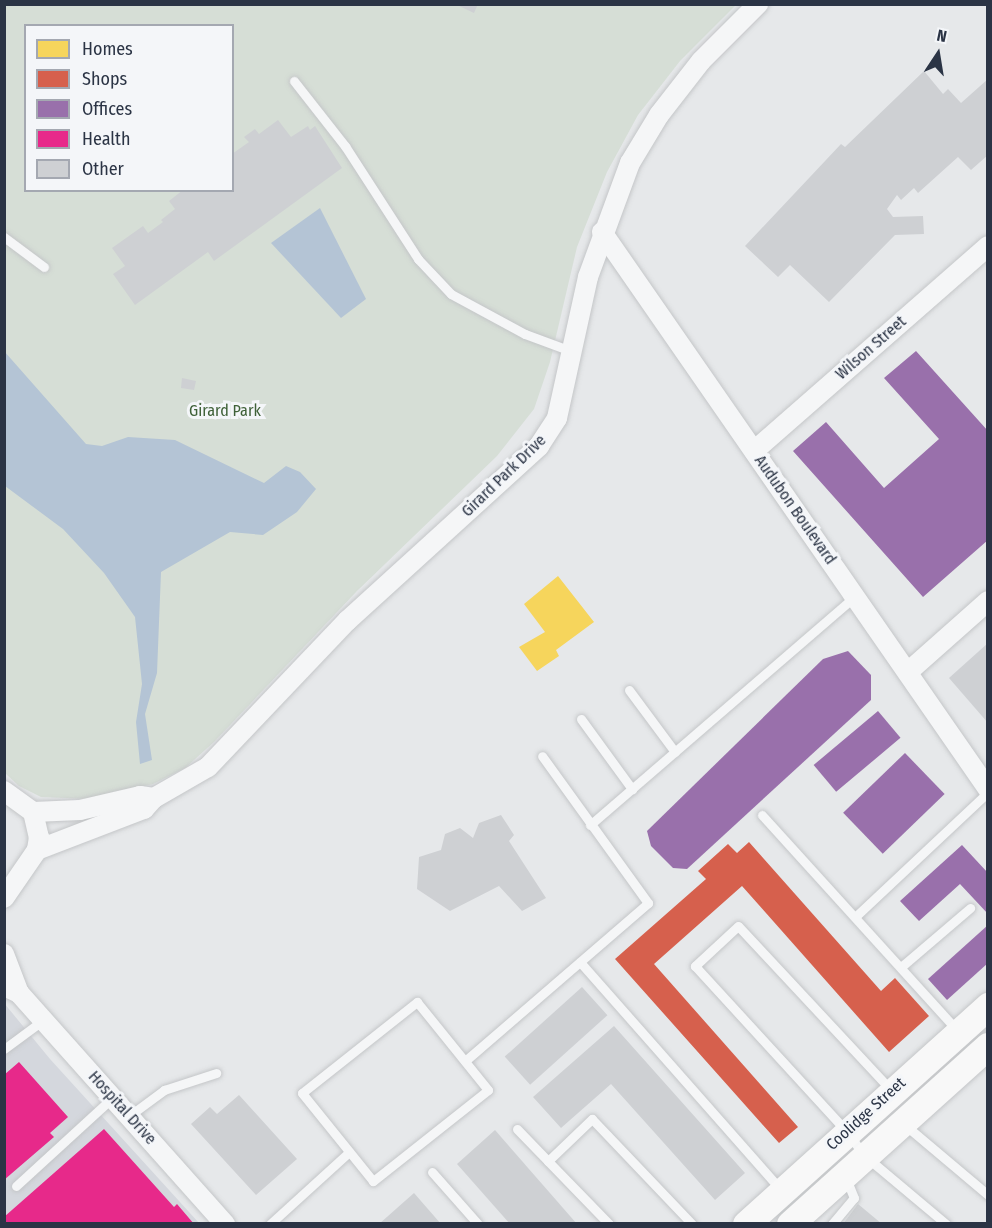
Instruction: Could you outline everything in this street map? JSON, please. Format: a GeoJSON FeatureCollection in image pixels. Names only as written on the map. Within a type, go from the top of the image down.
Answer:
{"type":"FeatureCollection","features":[{"type":"Feature","properties":{"kind":"street","name":"Girard Park Drive"},"geometry":{"type":"LineString","coordinates":[[37,850],[144,809],[154,798],[192,779],[217,759],[347,621],[539,446],[557,418],[602,232],[630,164],[659,115],[716,44],[758,4]]}},
{"type":"Feature","properties":{"kind":"street","name":"Audubon Boulevard"},"geometry":{"type":"LineString","coordinates":[[602,232],[908,672],[987,790]]}},
{"type":"Feature","properties":{"kind":"street","name":"Wilson Street"},"geometry":{"type":"LineString","coordinates":[[754,451],[987,246]]}},
{"type":"Feature","properties":{"kind":"street"},"geometry":{"type":"LineString","coordinates":[[908,672],[987,602]]}},
{"type":"Feature","properties":{"kind":"street"},"geometry":{"type":"LineString","coordinates":[[4,791],[33,812],[39,837],[37,850],[4,898]]}},
{"type":"Feature","properties":{"kind":"street","name":"Girard Park Drive"},"geometry":{"type":"LineString","coordinates":[[33,812],[80,810],[140,796],[154,798]]}},
{"type":"Feature","properties":{"kind":"street","name":"Hospital Drive"},"geometry":{"type":"LineString","coordinates":[[4,954],[12,990],[43,1020],[225,1224]]}},
{"type":"Feature","properties":{"kind":"street","name":"Coolidge Street"},"geometry":{"type":"LineString","coordinates":[[746,1224],[846,1131],[987,1006]]}},
{"type":"Feature","properties":{"kind":"street","name":"Coolidge Street"},"geometry":{"type":"LineString","coordinates":[[790,1224],[987,1046]]}},
{"type":"Feature","properties":{"kind":"lane"},"geometry":{"type":"LineString","coordinates":[[294,81],[345,146],[418,260],[451,294],[525,334],[572,351]]}},
{"type":"Feature","properties":{"kind":"lane"},"geometry":{"type":"LineString","coordinates":[[4,237],[44,267]]}},
{"type":"Feature","properties":{"kind":"lane"},"geometry":{"type":"LineString","coordinates":[[590,825],[855,597]]}},
{"type":"Feature","properties":{"kind":"lane"},"geometry":{"type":"LineString","coordinates":[[629,690],[675,752]]}},
{"type":"Feature","properties":{"kind":"lane"},"geometry":{"type":"LineString","coordinates":[[581,719],[632,789]]}},
{"type":"Feature","properties":{"kind":"lane"},"geometry":{"type":"LineString","coordinates":[[465,1061],[648,903],[542,756]]}},
{"type":"Feature","properties":{"kind":"lane"},"geometry":{"type":"LineString","coordinates":[[855,917],[987,790]]}},
{"type":"Feature","properties":{"kind":"lane"},"geometry":{"type":"LineString","coordinates":[[762,815],[959,1032]]}},
{"type":"Feature","properties":{"kind":"lane"},"geometry":{"type":"LineString","coordinates":[[901,968],[970,908]]}},
{"type":"Feature","properties":{"kind":"lane"},"geometry":{"type":"LineString","coordinates":[[892,1091],[738,926],[694,966],[846,1131],[865,1156],[946,1224]]}},
{"type":"Feature","properties":{"kind":"lane"},"geometry":{"type":"LineString","coordinates":[[580,962],[782,1191]]}},
{"type":"Feature","properties":{"kind":"lane"},"geometry":{"type":"LineString","coordinates":[[417,1002],[488,1090],[373,1181],[349,1152],[302,1093],[417,1002]]}},
{"type":"Feature","properties":{"kind":"lane"},"geometry":{"type":"LineString","coordinates":[[4,1049],[43,1020]]}},
{"type":"Feature","properties":{"kind":"lane"},"geometry":{"type":"LineString","coordinates":[[129,1116],[164,1090],[216,1073]]}},
{"type":"Feature","properties":{"kind":"lane"},"geometry":{"type":"LineString","coordinates":[[16,1186],[113,1097]]}},
{"type":"Feature","properties":{"kind":"lane"},"geometry":{"type":"LineString","coordinates":[[548,1161],[592,1119],[692,1224]]}},
{"type":"Feature","properties":{"kind":"lane"},"geometry":{"type":"LineString","coordinates":[[902,1123],[987,1195]]}},
{"type":"Feature","properties":{"kind":"lane"},"geometry":{"type":"LineString","coordinates":[[517,1129],[609,1224]]}},
{"type":"Feature","properties":{"kind":"lane"},"geometry":{"type":"LineString","coordinates":[[270,1224],[349,1152]]}},
{"type":"Feature","properties":{"kind":"lane"},"geometry":{"type":"LineString","coordinates":[[432,1172],[478,1224]]}},
{"type":"Feature","properties":{"kind":"lane"},"geometry":{"type":"LineString","coordinates":[[832,1224],[854,1198],[853,1187],[844,1175]]}},
{"type":"Feature","properties":{"kind":"shaded area"},"geometry":{"type":"Polygon","coordinates":[[[4,1003],[50,1059],[199,1223],[5,1223],[4,1003]]]}},
{"type":"Feature","properties":{"kind":"green space","name":"Girard Park"},"geometry":{"type":"Polygon","coordinates":[[[5,5],[736,5],[680,61],[638,115],[607,172],[577,247],[550,362],[534,409],[497,456],[357,591],[214,742],[185,768],[153,784],[89,799],[41,797],[19,786],[5,773],[5,5]]]}},
{"type":"Feature","properties":{"kind":"water"},"geometry":{"type":"Polygon","coordinates":[[[320,208],[366,299],[341,318],[271,243],[320,208]]]}},
{"type":"Feature","properties":{"kind":"water"},"geometry":{"type":"Polygon","coordinates":[[[4,351],[86,444],[102,446],[128,437],[175,440],[264,483],[286,466],[300,472],[316,489],[297,512],[263,535],[230,532],[161,572],[157,673],[145,714],[152,760],[140,764],[136,722],[142,684],[135,617],[104,573],[63,529],[5,486],[4,351]]]}},
{"type":"Feature","properties":{"kind":"building: Homes"},"geometry":{"type":"Polygon","coordinates":[[[558,576],[594,622],[556,650],[559,656],[537,671],[519,647],[545,632],[524,604],[558,576]]]}},
{"type":"Feature","properties":{"kind":"building: Shops"},"geometry":{"type":"Polygon","coordinates":[[[749,842],[881,991],[895,978],[929,1016],[889,1052],[742,886],[654,964],[798,1127],[779,1143],[615,959],[706,879],[698,871],[728,844],[737,853],[749,842]]]}},
{"type":"Feature","properties":{"kind":"building: Offices"},"geometry":{"type":"Polygon","coordinates":[[[916,351],[988,431],[988,540],[923,597],[793,451],[826,422],[884,488],[939,439],[884,378],[916,351]]]}},
{"type":"Feature","properties":{"kind":"building: Offices"},"geometry":{"type":"Polygon","coordinates":[[[848,651],[871,675],[871,700],[687,869],[673,868],[651,846],[647,831],[823,659],[848,651]]]}},
{"type":"Feature","properties":{"kind":"building: Offices"},"geometry":{"type":"Polygon","coordinates":[[[878,711],[900,738],[836,792],[814,765],[878,711]]]}},
{"type":"Feature","properties":{"kind":"building: Offices"},"geometry":{"type":"Polygon","coordinates":[[[905,753],[945,794],[883,854],[843,813],[905,753]]]}},
{"type":"Feature","properties":{"kind":"building: Offices"},"geometry":{"type":"Polygon","coordinates":[[[962,845],[988,873],[988,914],[960,884],[919,921],[900,901],[962,845]]]}},
{"type":"Feature","properties":{"kind":"building: Offices"},"geometry":{"type":"Polygon","coordinates":[[[988,925],[988,963],[947,1000],[928,979],[988,925]]]}},
{"type":"Feature","properties":{"kind":"building: Health"},"geometry":{"type":"Polygon","coordinates":[[[19,1062],[68,1117],[50,1133],[54,1137],[4,1180],[4,1075],[19,1062]]]}},
{"type":"Feature","properties":{"kind":"building: Health"},"geometry":{"type":"Polygon","coordinates":[[[104,1129],[174,1207],[177,1204],[194,1224],[4,1224],[4,1217],[104,1129]]]}},
{"type":"Feature","properties":{"kind":"building: Other"},"geometry":{"type":"Polygon","coordinates":[[[455,4],[478,4],[474,13],[455,4]]]}},
{"type":"Feature","properties":{"kind":"building: Other"},"geometry":{"type":"Polygon","coordinates":[[[924,71],[943,94],[948,89],[961,103],[988,79],[988,155],[971,170],[958,157],[918,193],[914,188],[901,200],[897,195],[887,209],[893,217],[923,216],[924,234],[895,235],[829,302],[790,265],[778,277],[745,246],[841,144],[845,147],[924,71]]]}},
{"type":"Feature","properties":{"kind":"building: Other"},"geometry":{"type":"Polygon","coordinates":[[[278,120],[291,137],[308,126],[310,130],[315,126],[342,168],[214,261],[208,252],[135,305],[113,274],[125,266],[112,248],[143,226],[148,233],[163,222],[161,220],[175,209],[169,201],[180,192],[234,192],[234,153],[249,142],[244,137],[255,129],[259,134],[278,120]]]}},
{"type":"Feature","properties":{"kind":"building: Other"},"geometry":{"type":"Polygon","coordinates":[[[182,378],[196,381],[194,390],[181,388],[182,378]]]}},
{"type":"Feature","properties":{"kind":"building: Other"},"geometry":{"type":"Polygon","coordinates":[[[988,643],[988,723],[949,678],[988,643]]]}},
{"type":"Feature","properties":{"kind":"building: Other"},"geometry":{"type":"Polygon","coordinates":[[[501,815],[514,835],[509,841],[546,898],[522,911],[499,886],[450,911],[417,889],[419,857],[441,850],[445,834],[460,828],[473,838],[479,823],[501,815]]]}},
{"type":"Feature","properties":{"kind":"building: Other"},"geometry":{"type":"Polygon","coordinates":[[[582,987],[607,1015],[530,1085],[505,1057],[582,987]]]}},
{"type":"Feature","properties":{"kind":"building: Other"},"geometry":{"type":"Polygon","coordinates":[[[614,1026],[745,1173],[715,1200],[611,1084],[561,1128],[533,1097],[614,1026]]]}},
{"type":"Feature","properties":{"kind":"building: Other"},"geometry":{"type":"Polygon","coordinates":[[[239,1095],[297,1159],[256,1195],[191,1124],[210,1107],[217,1114],[239,1095]]]}},
{"type":"Feature","properties":{"kind":"building: Other"},"geometry":{"type":"Polygon","coordinates":[[[495,1130],[577,1224],[510,1224],[457,1164],[495,1130]]]}},
{"type":"Feature","properties":{"kind":"building: Other"},"geometry":{"type":"Polygon","coordinates":[[[414,1193],[441,1224],[379,1224],[414,1193]]]}},
{"type":"Feature","properties":{"kind":"building: Other"},"geometry":{"type":"Polygon","coordinates":[[[858,1204],[882,1224],[843,1224],[858,1204]]]}}]}
